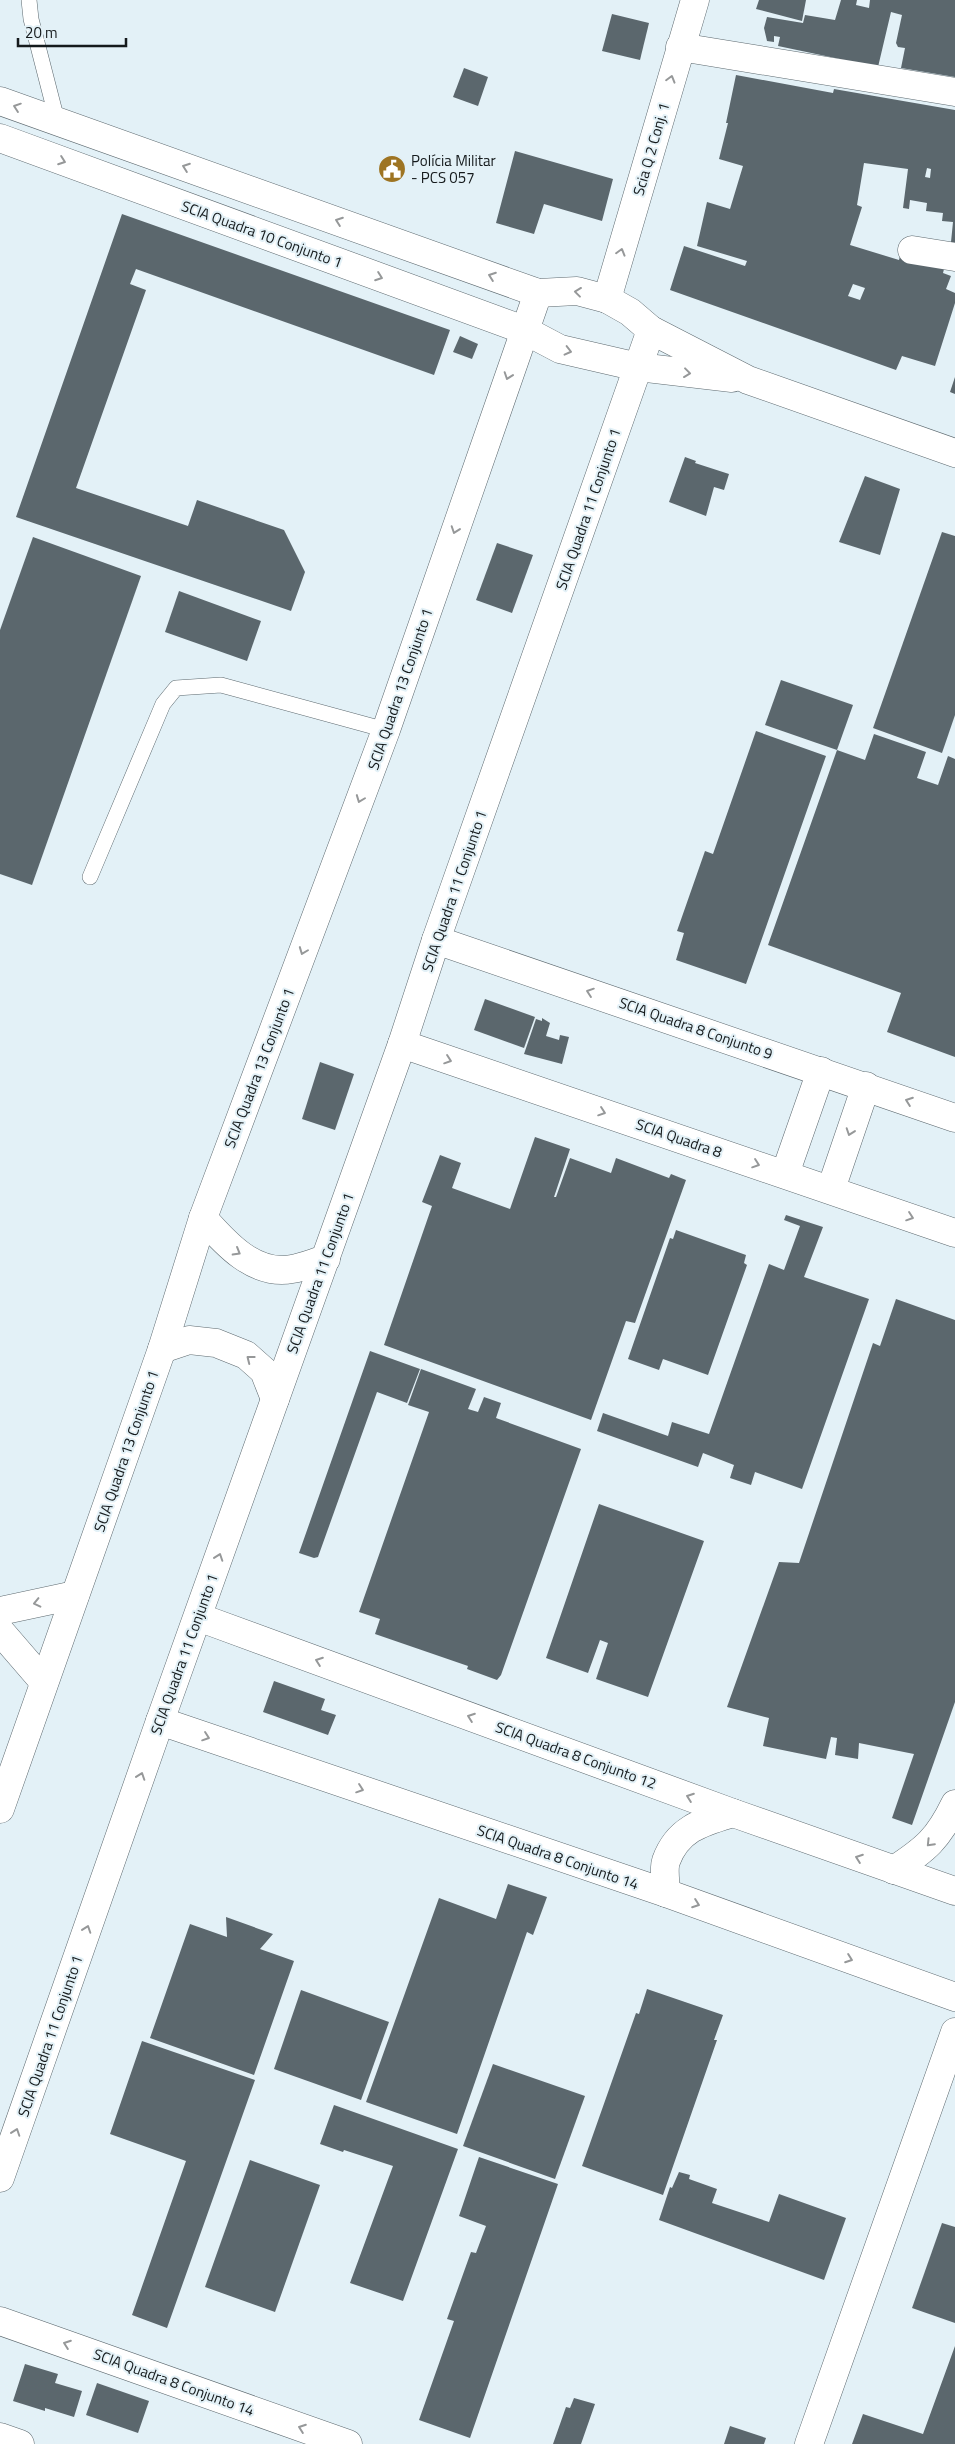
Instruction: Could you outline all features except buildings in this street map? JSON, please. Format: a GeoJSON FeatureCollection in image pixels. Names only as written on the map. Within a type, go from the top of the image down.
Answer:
{"type":"FeatureCollection","features":[{"type":"Feature","properties":{"kind":"street","name":"Scia Q 2 Conj. 1"},"geometry":{"type":"LineString","coordinates":[[607,299],[695,0]]}},
{"type":"Feature","properties":{"kind":"street"},"geometry":{"type":"LineString","coordinates":[[680,47],[955,92]]}},
{"type":"Feature","properties":{"kind":"street"},"geometry":{"type":"LineString","coordinates":[[0,101],[538,293],[577,291],[607,299],[630,312],[651,330],[748,380],[955,452]]}},
{"type":"Feature","properties":{"kind":"street","name":"SCIA Quadra 10 Conjunto 1"},"geometry":{"type":"LineString","coordinates":[[0,138],[524,330],[560,349],[638,367],[748,380]]}},
{"type":"Feature","properties":{"kind":"street"},"geometry":{"type":"LineString","coordinates":[[912,250],[955,257]]}},
{"type":"Feature","properties":{"kind":"street","name":"SCIA Quadra 13 Conjunto 1"},"geometry":{"type":"LineString","coordinates":[[0,1808],[162,1349],[203,1218],[386,730],[538,293]]}},
{"type":"Feature","properties":{"kind":"street","name":"SCIA Quadra 11 Conjunto 1"},"geometry":{"type":"LineString","coordinates":[[0,2178],[160,1721],[402,1044],[436,940],[651,330]]}},
{"type":"Feature","properties":{"kind":"street","name":"SCIA Quadra 8 Conjunto 9"},"geometry":{"type":"LineString","coordinates":[[436,940],[821,1070],[955,1118]]}},
{"type":"Feature","properties":{"kind":"street","name":"SCIA Quadra 8"},"geometry":{"type":"LineString","coordinates":[[402,1044],[955,1232]]}},
{"type":"Feature","properties":{"kind":"street"},"geometry":{"type":"LineString","coordinates":[[785,1174],[821,1070]]}},
{"type":"Feature","properties":{"kind":"street"},"geometry":{"type":"LineString","coordinates":[[831,1189],[866,1086]]}},
{"type":"Feature","properties":{"kind":"street"},"geometry":{"type":"LineString","coordinates":[[203,1218],[230,1248],[263,1266],[291,1269],[326,1259]]}},
{"type":"Feature","properties":{"kind":"street"},"geometry":{"type":"LineString","coordinates":[[162,1349],[189,1340],[216,1343],[246,1354],[264,1371],[275,1399]]}},
{"type":"Feature","properties":{"kind":"street"},"geometry":{"type":"LineString","coordinates":[[0,1611],[75,1594]]}},
{"type":"Feature","properties":{"kind":"street","name":"SCIA Quadra 8 Conjunto 12"},"geometry":{"type":"LineString","coordinates":[[198,1617],[955,1891]]}},
{"type":"Feature","properties":{"kind":"street"},"geometry":{"type":"LineString","coordinates":[[0,1631],[44,1682]]}},
{"type":"Feature","properties":{"kind":"street","name":"SCIA Quadra 8 Conjunto 14"},"geometry":{"type":"LineString","coordinates":[[160,1721],[666,1893],[955,1997]]}},
{"type":"Feature","properties":{"kind":"street"},"geometry":{"type":"LineString","coordinates":[[894,1870],[921,1852],[942,1831],[955,1804]]}},
{"type":"Feature","properties":{"kind":"street"},"geometry":{"type":"LineString","coordinates":[[666,1893],[666,1863],[680,1836],[699,1823],[733,1812]]}},
{"type":"Feature","properties":{"kind":"street"},"geometry":{"type":"LineString","coordinates":[[810,2444],[955,2032]]}},
{"type":"Feature","properties":{"kind":"street","name":"SCIA Quadra 8 Conjunto 14"},"geometry":{"type":"LineString","coordinates":[[0,2321],[348,2444]]}},
{"type":"Feature","properties":{"kind":"street"},"geometry":{"type":"LineString","coordinates":[[0,2437],[20,2444]]}},
{"type":"Feature","properties":{"kind":"lane"},"geometry":{"type":"LineString","coordinates":[[29,0],[31,20],[57,120]]}},
{"type":"Feature","properties":{"kind":"lane"},"geometry":{"type":"LineString","coordinates":[[90,877],[163,704],[176,688],[221,685],[386,730]]}},
{"type":"Feature","properties":{"kind":"place","name":"Polícia Militar - PCS 057"},"geometry":{"type":"Point","coordinates":[392,169]}}]}
